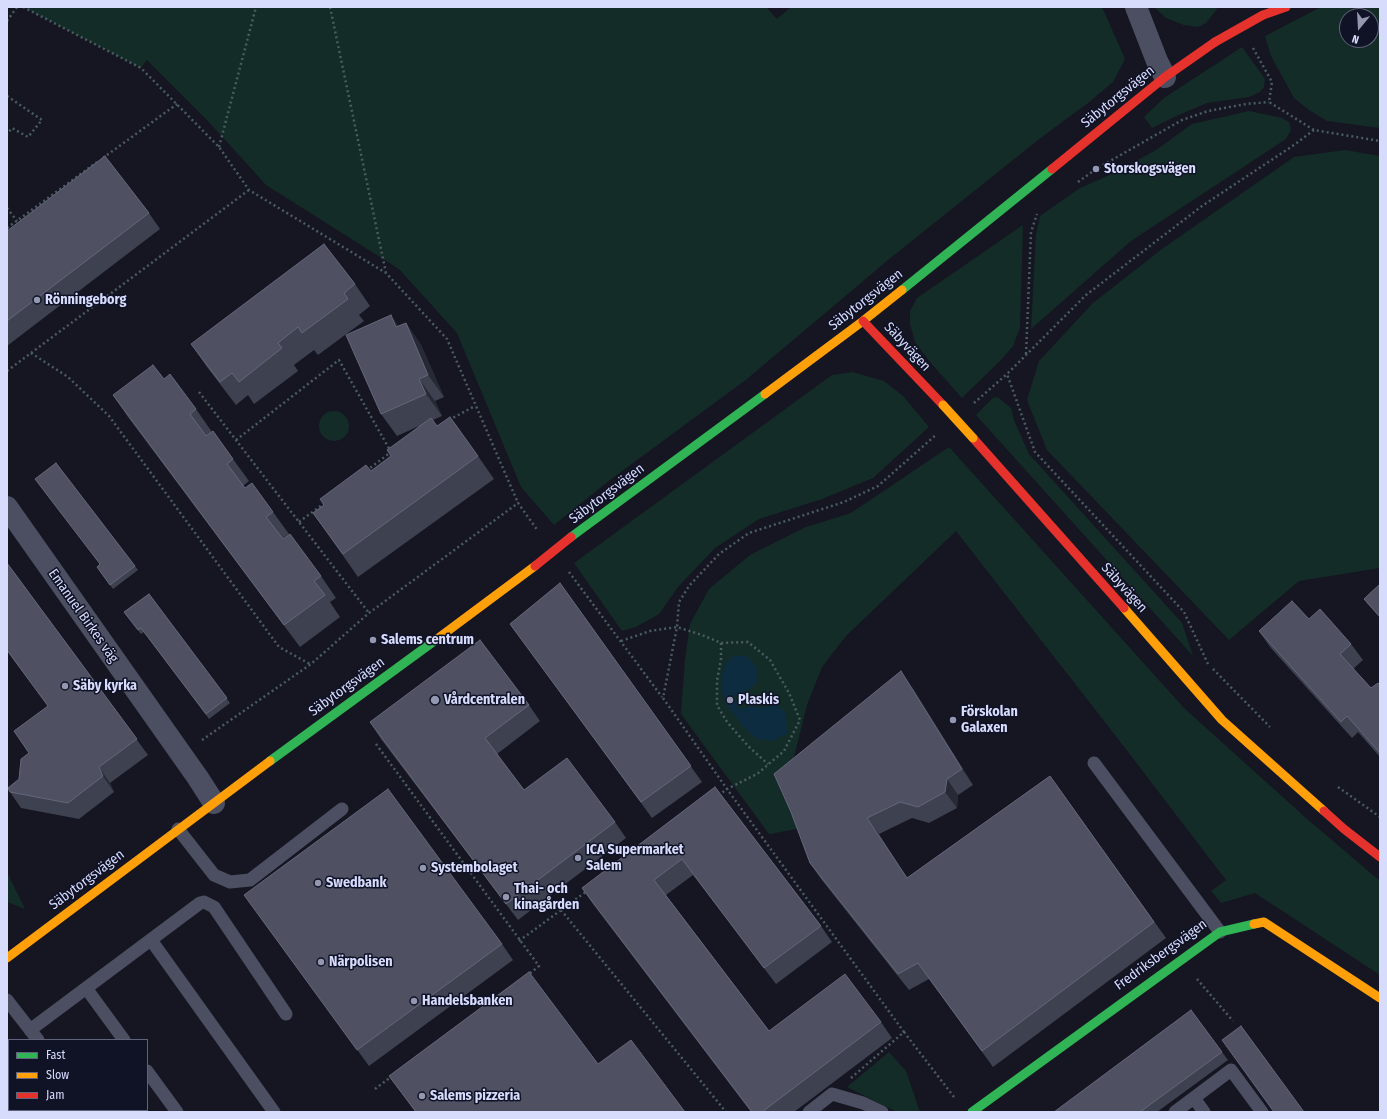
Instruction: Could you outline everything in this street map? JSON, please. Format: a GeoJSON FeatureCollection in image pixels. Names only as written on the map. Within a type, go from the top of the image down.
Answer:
{"type":"FeatureCollection","features":[{"type":"Feature","properties":{"kind":"street"},"geometry":{"type":"LineString","coordinates":[[1136,7],[1157,61],[1165,77]]}},
{"type":"Feature","properties":{"kind":"street","name":"Säbytorgsvägen"},"geometry":{"type":"LineString","coordinates":[[7,958],[178,829],[536,566],[571,538],[863,321],[1165,77],[1215,42],[1263,15],[1286,7]]}},
{"type":"Feature","properties":{"kind":"street","name":"Säbyvägen"},"geometry":{"type":"LineString","coordinates":[[863,321],[973,438],[1222,720],[1344,829],[1380,856]]}},
{"type":"Feature","properties":{"kind":"street","name":"Emanuel Birkes väg"},"geometry":{"type":"LineString","coordinates":[[7,507],[198,778],[214,803]]}},
{"type":"Feature","properties":{"kind":"street","name":"Fredriksbergsvägen"},"geometry":{"type":"LineString","coordinates":[[972,1112],[1220,932],[1264,922],[1380,998]]}},
{"type":"Feature","properties":{"kind":"lane"},"geometry":{"type":"LineString","coordinates":[[1094,763],[1220,932]]}},
{"type":"Feature","properties":{"kind":"lane"},"geometry":{"type":"LineString","coordinates":[[178,829],[214,875],[230,882],[250,880],[342,809]]}},
{"type":"Feature","properties":{"kind":"lane"},"geometry":{"type":"LineString","coordinates":[[7,1000],[34,1035],[86,988],[200,903],[204,902],[214,907],[286,1014]]}},
{"type":"Feature","properties":{"kind":"lane"},"geometry":{"type":"LineString","coordinates":[[151,940],[274,1112]]}},
{"type":"Feature","properties":{"kind":"lane"},"geometry":{"type":"LineString","coordinates":[[86,988],[123,1039]]}},
{"type":"Feature","properties":{"kind":"lane"},"geometry":{"type":"LineString","coordinates":[[1175,1112],[1231,1070],[1262,1112]]}},
{"type":"Feature","properties":{"kind":"lane"},"geometry":{"type":"LineString","coordinates":[[148,1072],[177,1112]]}},
{"type":"Feature","properties":{"kind":"lane"},"geometry":{"type":"LineString","coordinates":[[809,1112],[832,1094],[863,1103],[882,1112]]}},
{"type":"Feature","properties":{"kind":"lane"},"geometry":{"type":"LineString","coordinates":[[1194,1098],[1204,1112]]}},
{"type":"Feature","properties":{"kind":"path"},"geometry":{"type":"LineString","coordinates":[[7,22],[17,7]]}},
{"type":"Feature","properties":{"kind":"path"},"geometry":{"type":"LineString","coordinates":[[23,7],[141,68],[219,147],[249,190],[386,272],[447,339],[518,503]]}},
{"type":"Feature","properties":{"kind":"path"},"geometry":{"type":"LineString","coordinates":[[219,147],[256,7]]}},
{"type":"Feature","properties":{"kind":"path"},"geometry":{"type":"LineString","coordinates":[[330,7],[386,272]]}},
{"type":"Feature","properties":{"kind":"path"},"geometry":{"type":"LineString","coordinates":[[1249,41],[1272,82],[1269,102]]}},
{"type":"Feature","properties":{"kind":"path"},"geometry":{"type":"LineString","coordinates":[[7,96],[42,120],[28,137],[12,128],[7,134]]}},
{"type":"Feature","properties":{"kind":"path"},"geometry":{"type":"LineString","coordinates":[[1072,186],[1096,169],[1182,120],[1208,111],[1246,104],[1269,102],[1314,130],[1380,141]]}},
{"type":"Feature","properties":{"kind":"path"},"geometry":{"type":"LineString","coordinates":[[7,228],[177,104]]}},
{"type":"Feature","properties":{"kind":"path"},"geometry":{"type":"LineString","coordinates":[[972,404],[1007,374],[1086,295],[1202,206],[1314,130]]}},
{"type":"Feature","properties":{"kind":"path"},"geometry":{"type":"LineString","coordinates":[[7,371],[249,190]]}},
{"type":"Feature","properties":{"kind":"path"},"geometry":{"type":"LineString","coordinates":[[7,208],[17,221]]}},
{"type":"Feature","properties":{"kind":"path"},"geometry":{"type":"LineString","coordinates":[[1026,355],[1031,232],[1038,212]]}},
{"type":"Feature","properties":{"kind":"path"},"geometry":{"type":"LineString","coordinates":[[31,353],[68,377],[109,416],[279,647],[311,664]]}},
{"type":"Feature","properties":{"kind":"path"},"geometry":{"type":"LineString","coordinates":[[236,440],[339,360],[391,452]]}},
{"type":"Feature","properties":{"kind":"path"},"geometry":{"type":"LineString","coordinates":[[1007,374],[1035,452],[1184,612],[1208,663],[1274,731]]}},
{"type":"Feature","properties":{"kind":"path"},"geometry":{"type":"LineString","coordinates":[[199,392],[369,613]]}},
{"type":"Feature","properties":{"kind":"path"},"geometry":{"type":"LineString","coordinates":[[443,423],[475,406]]}},
{"type":"Feature","properties":{"kind":"path"},"geometry":{"type":"LineString","coordinates":[[943,430],[878,486],[844,502],[750,533],[718,554],[689,586],[679,602],[677,627],[663,698],[727,789],[904,1032],[956,1100]]}},
{"type":"Feature","properties":{"kind":"path"},"geometry":{"type":"LineString","coordinates":[[360,475],[397,448]]}},
{"type":"Feature","properties":{"kind":"path"},"geometry":{"type":"LineString","coordinates":[[299,522],[330,499]]}},
{"type":"Feature","properties":{"kind":"path"},"geometry":{"type":"LineString","coordinates":[[621,642],[650,631],[677,627],[702,634],[721,643],[748,642],[770,660],[789,693],[800,720],[784,751],[757,774],[727,789],[714,798]]}},
{"type":"Feature","properties":{"kind":"path"},"geometry":{"type":"LineString","coordinates":[[721,643],[721,659],[717,681],[717,705],[727,722],[748,746],[768,764]]}},
{"type":"Feature","properties":{"kind":"path"},"geometry":{"type":"LineString","coordinates":[[376,744],[519,941],[539,966],[526,976]]}},
{"type":"Feature","properties":{"kind":"path"},"geometry":{"type":"LineString","coordinates":[[1337,787],[1380,817]]}},
{"type":"Feature","properties":{"kind":"path"},"geometry":{"type":"LineString","coordinates":[[519,941],[593,887]]}},
{"type":"Feature","properties":{"kind":"path"},"geometry":{"type":"LineString","coordinates":[[561,910],[726,1112]]}},
{"type":"Feature","properties":{"kind":"path"},"geometry":{"type":"LineString","coordinates":[[1181,960],[1233,1021]]}},
{"type":"Feature","properties":{"kind":"path"},"geometry":{"type":"LineString","coordinates":[[832,1094],[904,1032]]}},
{"type":"Feature","properties":{"kind":"path"},"geometry":{"type":"LineString","coordinates":[[375,1089],[394,1074]]}},
{"type":"Feature","properties":{"kind":"green space"},"geometry":{"type":"Polygon","coordinates":[[[23,7],[766,7],[777,19],[791,7],[1102,7],[1125,59],[1113,82],[1088,103],[1038,140],[888,260],[747,379],[610,480],[554,525],[521,487],[457,333],[399,269],[266,185],[208,121],[147,60],[141,68],[23,7]]]}},
{"type":"Feature","properties":{"kind":"green space"},"geometry":{"type":"Polygon","coordinates":[[[1154,7],[1216,7],[1217,9],[1206,23],[1198,27],[1184,25],[1166,18],[1154,7]]]}},
{"type":"Feature","properties":{"kind":"green space"},"geometry":{"type":"Polygon","coordinates":[[[1321,7],[1380,7],[1380,128],[1327,121],[1309,110],[1294,98],[1271,56],[1265,36],[1321,7]]]}},
{"type":"Feature","properties":{"kind":"green space"},"geometry":{"type":"Polygon","coordinates":[[[1242,47],[1265,79],[1264,87],[1260,92],[1249,97],[1207,103],[1152,128],[1144,117],[1164,98],[1242,47]]]}},
{"type":"Feature","properties":{"kind":"green space"},"geometry":{"type":"Polygon","coordinates":[[[1249,111],[1282,118],[1289,122],[1291,130],[1286,139],[1131,241],[1031,329],[1036,234],[1040,216],[1080,188],[1112,174],[1156,150],[1192,124],[1249,111]]]}},
{"type":"Feature","properties":{"kind":"green space"},"geometry":{"type":"Polygon","coordinates":[[[1345,150],[1380,156],[1380,568],[1299,581],[1229,640],[1047,450],[1027,400],[1039,361],[1093,303],[1162,249],[1294,157],[1345,150]]]}},
{"type":"Feature","properties":{"kind":"green space"},"geometry":{"type":"Polygon","coordinates":[[[1023,225],[1020,328],[1013,346],[1001,360],[962,398],[930,362],[915,342],[910,324],[910,311],[917,298],[1023,225]]]}},
{"type":"Feature","properties":{"kind":"green space"},"geometry":{"type":"Polygon","coordinates":[[[852,372],[884,381],[903,396],[929,427],[873,478],[822,499],[759,519],[715,548],[678,587],[659,614],[636,627],[622,631],[574,563],[832,375],[852,372]]]}},
{"type":"Feature","properties":{"kind":"green space"},"geometry":{"type":"Polygon","coordinates":[[[994,397],[999,398],[1011,408],[1014,420],[1029,454],[1182,623],[1193,656],[976,415],[994,397]]]}},
{"type":"Feature","properties":{"kind":"green space"},"geometry":{"type":"Polygon","coordinates":[[[334,411],[344,416],[349,426],[344,436],[334,441],[324,436],[319,426],[324,416],[334,411]]]}},
{"type":"Feature","properties":{"kind":"green space"},"geometry":{"type":"Polygon","coordinates":[[[949,447],[1184,708],[1306,818],[1380,881],[1380,975],[1255,893],[1221,903],[1211,891],[1226,880],[956,531],[846,636],[822,667],[807,705],[794,757],[780,790],[802,828],[769,834],[681,714],[685,659],[690,624],[709,589],[750,555],[806,527],[851,513],[949,447]]]}},
{"type":"Feature","properties":{"kind":"green space"},"geometry":{"type":"Polygon","coordinates":[[[7,872],[25,909],[7,902],[7,872]]]}},
{"type":"Feature","properties":{"kind":"green space"},"geometry":{"type":"Polygon","coordinates":[[[889,1052],[906,1071],[920,1112],[897,1112],[847,1087],[889,1052]]]}},
{"type":"Feature","properties":{"kind":"water","name":"Plaskis"},"geometry":{"type":"Polygon","coordinates":[[[733,656],[747,656],[757,668],[758,681],[750,689],[734,696],[739,709],[753,706],[760,708],[777,705],[786,713],[787,734],[772,741],[757,739],[746,730],[728,707],[722,693],[722,675],[726,663],[733,656]]]}},
{"type":"Feature","properties":{"kind":"building","name":"Rönningeborg"},"geometry":{"type":"Polygon","coordinates":[[[105,156],[149,213],[7,321],[7,231],[105,156]]]}},
{"type":"Feature","properties":{"kind":"building"},"geometry":{"type":"Polygon","coordinates":[[[324,244],[355,284],[344,293],[348,299],[302,333],[298,327],[278,343],[282,348],[239,382],[232,373],[220,382],[191,344],[324,244]]]}},
{"type":"Feature","properties":{"kind":"building"},"geometry":{"type":"Polygon","coordinates":[[[391,315],[396,327],[406,323],[428,375],[419,379],[426,394],[381,414],[346,335],[391,315]]]}},
{"type":"Feature","properties":{"kind":"building"},"geometry":{"type":"Polygon","coordinates":[[[153,365],[164,379],[170,374],[196,409],[190,414],[206,436],[213,431],[233,459],[227,464],[245,488],[252,483],[273,512],[266,517],[283,539],[290,534],[321,576],[314,581],[325,595],[284,625],[113,395],[153,365]]]}},
{"type":"Feature","properties":{"kind":"building"},"geometry":{"type":"Polygon","coordinates":[[[450,417],[478,456],[343,554],[313,513],[324,505],[320,499],[366,465],[371,471],[391,456],[387,450],[431,418],[437,426],[450,417]]]}},
{"type":"Feature","properties":{"kind":"building"},"geometry":{"type":"Polygon","coordinates":[[[56,463],[135,566],[110,585],[97,567],[100,564],[35,479],[56,463]]]}},
{"type":"Feature","properties":{"kind":"building","name":"Säby kyrka"},"geometry":{"type":"Polygon","coordinates":[[[7,563],[137,739],[99,767],[103,776],[68,803],[10,792],[8,788],[19,779],[21,759],[29,753],[14,731],[48,706],[7,650],[7,563]]]}},
{"type":"Feature","properties":{"kind":"building"},"geometry":{"type":"Polygon","coordinates":[[[560,583],[691,766],[641,802],[510,624],[560,583]]]}},
{"type":"Feature","properties":{"kind":"building"},"geometry":{"type":"Polygon","coordinates":[[[1380,584],[1380,617],[1364,599],[1380,584]]]}},
{"type":"Feature","properties":{"kind":"building"},"geometry":{"type":"Polygon","coordinates":[[[149,594],[227,698],[206,714],[141,628],[138,630],[124,612],[149,594]]]}},
{"type":"Feature","properties":{"kind":"building"},"geometry":{"type":"Polygon","coordinates":[[[1292,601],[1309,619],[1320,609],[1351,644],[1340,654],[1371,688],[1378,683],[1380,685],[1380,753],[1347,716],[1341,722],[1259,631],[1292,601]]]}},
{"type":"Feature","properties":{"kind":"building"},"geometry":{"type":"Polygon","coordinates":[[[480,640],[529,705],[485,738],[524,790],[567,758],[615,822],[506,904],[370,722],[480,640]]]}},
{"type":"Feature","properties":{"kind":"building"},"geometry":{"type":"Polygon","coordinates":[[[901,671],[962,769],[947,779],[945,792],[918,807],[900,802],[867,818],[907,878],[1050,776],[1154,922],[982,1051],[918,963],[898,974],[810,863],[791,812],[774,774],[901,671]]]}},
{"type":"Feature","properties":{"kind":"building"},"geometry":{"type":"Polygon","coordinates":[[[715,787],[821,926],[764,968],[682,859],[654,880],[769,1031],[845,974],[881,1022],[762,1112],[752,1112],[582,888],[715,787]]]}},
{"type":"Feature","properties":{"kind":"building"},"geometry":{"type":"Polygon","coordinates":[[[388,789],[502,944],[357,1050],[244,895],[388,789]]]}},
{"type":"Feature","properties":{"kind":"building"},"geometry":{"type":"Polygon","coordinates":[[[529,972],[598,1064],[631,1040],[685,1112],[416,1112],[389,1076],[529,972]]]}},
{"type":"Feature","properties":{"kind":"building"},"geometry":{"type":"Polygon","coordinates":[[[1191,1010],[1222,1052],[1140,1112],[1054,1112],[1191,1010]]]}},
{"type":"Feature","properties":{"kind":"building"},"geometry":{"type":"Polygon","coordinates":[[[1241,1026],[1304,1112],[1274,1112],[1222,1040],[1241,1026]]]}},
{"type":"Feature","properties":{"kind":"traffic: fast"},"geometry":{"type":"LineString","coordinates":[[902,290],[1052,169]]}},
{"type":"Feature","properties":{"kind":"traffic: fast"},"geometry":{"type":"LineString","coordinates":[[571,537],[765,394]]}},
{"type":"Feature","properties":{"kind":"traffic: fast"},"geometry":{"type":"LineString","coordinates":[[270,761],[437,639]]}},
{"type":"Feature","properties":{"kind":"traffic: fast"},"geometry":{"type":"LineString","coordinates":[[972,1112],[1220,932],[1254,924]]}},
{"type":"Feature","properties":{"kind":"traffic: slow"},"geometry":{"type":"LineString","coordinates":[[765,394],[902,290]]}},
{"type":"Feature","properties":{"kind":"traffic: slow"},"geometry":{"type":"LineString","coordinates":[[943,405],[973,438]]}},
{"type":"Feature","properties":{"kind":"traffic: slow"},"geometry":{"type":"LineString","coordinates":[[437,639],[535,566]]}},
{"type":"Feature","properties":{"kind":"traffic: slow"},"geometry":{"type":"LineString","coordinates":[[1124,608],[1222,720],[1324,811]]}},
{"type":"Feature","properties":{"kind":"traffic: slow"},"geometry":{"type":"LineString","coordinates":[[7,958],[270,761]]}},
{"type":"Feature","properties":{"kind":"traffic: slow"},"geometry":{"type":"LineString","coordinates":[[1254,924],[1264,922],[1380,998]]}},
{"type":"Feature","properties":{"kind":"traffic: jam"},"geometry":{"type":"LineString","coordinates":[[1263,15],[1286,7]]}},
{"type":"Feature","properties":{"kind":"traffic: jam"},"geometry":{"type":"LineString","coordinates":[[1215,42],[1263,15]]}},
{"type":"Feature","properties":{"kind":"traffic: jam"},"geometry":{"type":"LineString","coordinates":[[1052,169],[1165,77],[1215,42]]}},
{"type":"Feature","properties":{"kind":"traffic: jam"},"geometry":{"type":"LineString","coordinates":[[863,321],[943,405]]}},
{"type":"Feature","properties":{"kind":"traffic: jam"},"geometry":{"type":"LineString","coordinates":[[973,438],[1124,608]]}},
{"type":"Feature","properties":{"kind":"traffic: jam"},"geometry":{"type":"LineString","coordinates":[[535,566],[571,537]]}},
{"type":"Feature","properties":{"kind":"traffic: jam"},"geometry":{"type":"LineString","coordinates":[[1324,811],[1344,829],[1380,857]]}},
{"type":"Feature","properties":{"kind":"place","name":"Storskogsvägen"},"geometry":{"type":"Point","coordinates":[1096,169]}},
{"type":"Feature","properties":{"kind":"place","name":"Rönningeborg"},"geometry":{"type":"Point","coordinates":[37,300]}},
{"type":"Feature","properties":{"kind":"place","name":"Salems centrum"},"geometry":{"type":"Point","coordinates":[373,640]}},
{"type":"Feature","properties":{"kind":"place","name":"Säby kyrka"},"geometry":{"type":"Point","coordinates":[65,686]}},
{"type":"Feature","properties":{"kind":"place","name":"Vårdcentralen"},"geometry":{"type":"Point","coordinates":[435,700]}},
{"type":"Feature","properties":{"kind":"place","name":"Plaskis"},"geometry":{"type":"Point","coordinates":[730,700]}},
{"type":"Feature","properties":{"kind":"place","name":"Förskolan Galaxen"},"geometry":{"type":"Point","coordinates":[953,720]}},
{"type":"Feature","properties":{"kind":"place","name":"ICA Supermarket Salem"},"geometry":{"type":"Point","coordinates":[578,858]}},
{"type":"Feature","properties":{"kind":"place","name":"Systembolaget"},"geometry":{"type":"Point","coordinates":[423,868]}},
{"type":"Feature","properties":{"kind":"place","name":"Swedbank"},"geometry":{"type":"Point","coordinates":[318,883]}},
{"type":"Feature","properties":{"kind":"place","name":"Thai- och kinagården"},"geometry":{"type":"Point","coordinates":[506,897]}},
{"type":"Feature","properties":{"kind":"place","name":"Närpolisen"},"geometry":{"type":"Point","coordinates":[321,962]}},
{"type":"Feature","properties":{"kind":"place","name":"Handelsbanken"},"geometry":{"type":"Point","coordinates":[414,1001]}},
{"type":"Feature","properties":{"kind":"place","name":"Salems pizzeria"},"geometry":{"type":"Point","coordinates":[422,1096]}}]}
